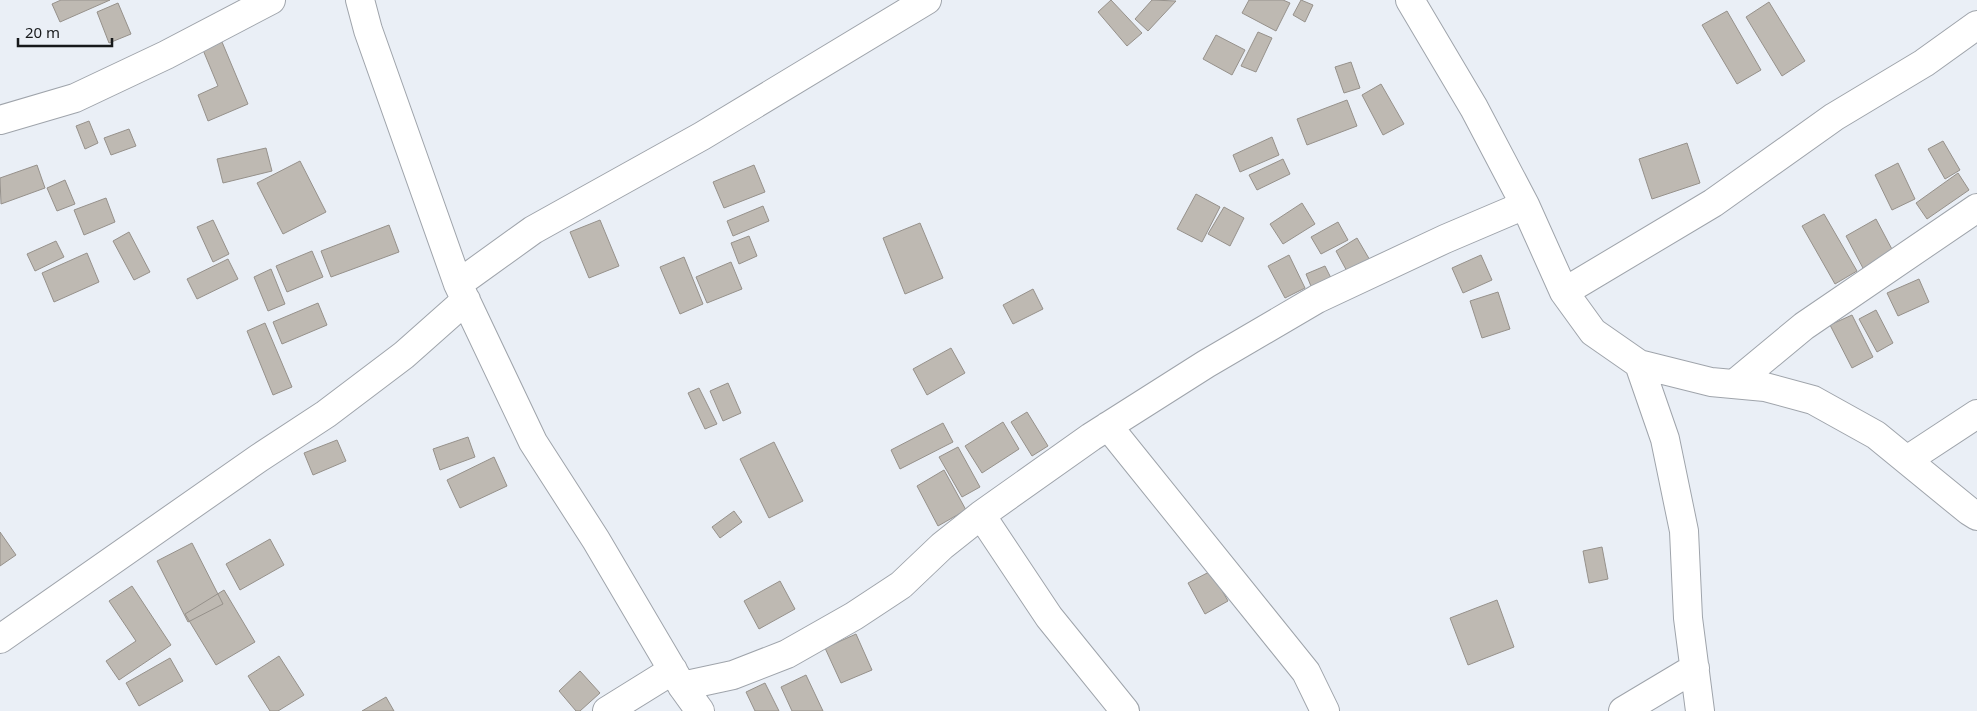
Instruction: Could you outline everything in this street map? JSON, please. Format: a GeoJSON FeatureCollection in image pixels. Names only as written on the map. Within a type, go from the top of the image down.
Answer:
{"type":"FeatureCollection","features":[{"type":"Feature","properties":{"kind":"street"},"geometry":{"type":"LineString","coordinates":[[0,120],[75,98],[166,55],[271,0]]}},
{"type":"Feature","properties":{"kind":"street"},"geometry":{"type":"LineString","coordinates":[[360,0],[368,30],[462,292],[533,442],[596,540],[678,678],[700,711]]}},
{"type":"Feature","properties":{"kind":"street"},"geometry":{"type":"LineString","coordinates":[[0,639],[251,463],[326,414],[404,355],[462,292],[533,230],[702,136],[927,0]]}},
{"type":"Feature","properties":{"kind":"street"},"geometry":{"type":"LineString","coordinates":[[1410,0],[1474,108],[1524,205],[1564,292],[1593,332],[1639,364],[1711,382],[1766,387],[1813,400],[1876,435],[1977,516]]}},
{"type":"Feature","properties":{"kind":"street"},"geometry":{"type":"LineString","coordinates":[[1564,292],[1713,203],[1834,117],[1924,63],[1977,25]]}},
{"type":"Feature","properties":{"kind":"street"},"geometry":{"type":"LineString","coordinates":[[608,711],[678,678],[733,675],[787,654],[901,585],[942,546],[980,515],[1108,426],[1206,364],[1317,299],[1445,239],[1524,205]]}},
{"type":"Feature","properties":{"kind":"street"},"geometry":{"type":"LineString","coordinates":[[1734,384],[1804,326],[1977,208]]}},
{"type":"Feature","properties":{"kind":"street"},"geometry":{"type":"LineString","coordinates":[[1639,364],[1665,440],[1684,531],[1688,618],[1700,711]]}},
{"type":"Feature","properties":{"kind":"street"},"geometry":{"type":"LineString","coordinates":[[1907,460],[1977,414]]}},
{"type":"Feature","properties":{"kind":"street"},"geometry":{"type":"LineString","coordinates":[[1108,426],[1306,672],[1325,711]]}},
{"type":"Feature","properties":{"kind":"street"},"geometry":{"type":"LineString","coordinates":[[980,515],[1049,617],[1125,711]]}},
{"type":"Feature","properties":{"kind":"street"},"geometry":{"type":"LineString","coordinates":[[1623,711],[1695,668]]}},
{"type":"Feature","properties":{"kind":"building"},"geometry":{"type":"Polygon","coordinates":[[[61,0],[110,0],[60,22],[52,4],[61,0]]]}},
{"type":"Feature","properties":{"kind":"building"},"geometry":{"type":"Polygon","coordinates":[[[1111,0],[1142,33],[1127,46],[1098,12],[1111,0]]]}},
{"type":"Feature","properties":{"kind":"building"},"geometry":{"type":"Polygon","coordinates":[[[1152,0],[1176,1],[1148,31],[1135,19],[1152,0]]]}},
{"type":"Feature","properties":{"kind":"building"},"geometry":{"type":"Polygon","coordinates":[[[1249,0],[1283,0],[1290,3],[1276,31],[1242,13],[1249,0]]]}},
{"type":"Feature","properties":{"kind":"building"},"geometry":{"type":"Polygon","coordinates":[[[1301,0],[1313,5],[1305,22],[1293,15],[1301,0]]]}},
{"type":"Feature","properties":{"kind":"building"},"geometry":{"type":"Polygon","coordinates":[[[1769,2],[1805,61],[1782,76],[1746,17],[1769,2]]]}},
{"type":"Feature","properties":{"kind":"building"},"geometry":{"type":"Polygon","coordinates":[[[118,3],[131,34],[109,43],[97,12],[118,3]]]}},
{"type":"Feature","properties":{"kind":"building"},"geometry":{"type":"Polygon","coordinates":[[[1727,11],[1761,70],[1737,84],[1702,25],[1727,11]]]}},
{"type":"Feature","properties":{"kind":"building"},"geometry":{"type":"Polygon","coordinates":[[[1258,32],[1272,38],[1256,72],[1241,66],[1258,32]]]}},
{"type":"Feature","properties":{"kind":"building"},"geometry":{"type":"Polygon","coordinates":[[[1216,35],[1245,50],[1232,75],[1203,59],[1216,35]]]}},
{"type":"Feature","properties":{"kind":"building"},"geometry":{"type":"Polygon","coordinates":[[[222,42],[248,104],[208,121],[198,95],[218,86],[203,50],[222,42]]]}},
{"type":"Feature","properties":{"kind":"building"},"geometry":{"type":"Polygon","coordinates":[[[1351,62],[1360,88],[1344,93],[1335,67],[1351,62]]]}},
{"type":"Feature","properties":{"kind":"building"},"geometry":{"type":"Polygon","coordinates":[[[1381,84],[1404,124],[1383,135],[1362,95],[1381,84]]]}},
{"type":"Feature","properties":{"kind":"building"},"geometry":{"type":"Polygon","coordinates":[[[1347,100],[1357,126],[1307,145],[1297,119],[1347,100]]]}},
{"type":"Feature","properties":{"kind":"building"},"geometry":{"type":"Polygon","coordinates":[[[89,121],[98,143],[85,149],[76,126],[89,121]]]}},
{"type":"Feature","properties":{"kind":"building"},"geometry":{"type":"Polygon","coordinates":[[[129,129],[136,146],[111,155],[104,138],[129,129]]]}},
{"type":"Feature","properties":{"kind":"building"},"geometry":{"type":"Polygon","coordinates":[[[1272,137],[1279,155],[1240,172],[1233,155],[1272,137]]]}},
{"type":"Feature","properties":{"kind":"building"},"geometry":{"type":"Polygon","coordinates":[[[1943,141],[1960,170],[1945,179],[1928,149],[1943,141]]]}},
{"type":"Feature","properties":{"kind":"building"},"geometry":{"type":"Polygon","coordinates":[[[1687,143],[1700,183],[1652,199],[1639,159],[1687,143]]]}},
{"type":"Feature","properties":{"kind":"building"},"geometry":{"type":"Polygon","coordinates":[[[266,148],[272,171],[223,183],[217,159],[266,148]]]}},
{"type":"Feature","properties":{"kind":"building"},"geometry":{"type":"Polygon","coordinates":[[[1283,159],[1290,174],[1257,190],[1249,175],[1283,159]]]}},
{"type":"Feature","properties":{"kind":"building"},"geometry":{"type":"Polygon","coordinates":[[[300,161],[326,212],[283,234],[257,183],[300,161]]]}},
{"type":"Feature","properties":{"kind":"building"},"geometry":{"type":"Polygon","coordinates":[[[1898,163],[1915,199],[1892,210],[1875,175],[1898,163]]]}},
{"type":"Feature","properties":{"kind":"building"},"geometry":{"type":"Polygon","coordinates":[[[37,165],[45,188],[1,204],[0,178],[37,165]]]}},
{"type":"Feature","properties":{"kind":"building"},"geometry":{"type":"Polygon","coordinates":[[[754,165],[765,192],[724,208],[713,182],[754,165]]]}},
{"type":"Feature","properties":{"kind":"building"},"geometry":{"type":"Polygon","coordinates":[[[1958,173],[1969,190],[1927,219],[1916,203],[1958,173]]]}},
{"type":"Feature","properties":{"kind":"building"},"geometry":{"type":"Polygon","coordinates":[[[65,180],[75,204],[57,211],[47,188],[65,180]]]}},
{"type":"Feature","properties":{"kind":"building"},"geometry":{"type":"Polygon","coordinates":[[[1196,194],[1220,207],[1202,242],[1177,229],[1196,194]]]}},
{"type":"Feature","properties":{"kind":"building"},"geometry":{"type":"Polygon","coordinates":[[[106,198],[115,222],[84,235],[74,210],[106,198]]]}},
{"type":"Feature","properties":{"kind":"building"},"geometry":{"type":"Polygon","coordinates":[[[1302,203],[1315,224],[1283,244],[1270,224],[1302,203]]]}},
{"type":"Feature","properties":{"kind":"building"},"geometry":{"type":"Polygon","coordinates":[[[763,206],[769,221],[733,236],[727,221],[763,206]]]}},
{"type":"Feature","properties":{"kind":"building"},"geometry":{"type":"Polygon","coordinates":[[[1224,207],[1244,218],[1230,246],[1208,234],[1224,207]]]}},
{"type":"Feature","properties":{"kind":"building"},"geometry":{"type":"Polygon","coordinates":[[[1824,214],[1857,271],[1835,284],[1802,226],[1824,214]]]}},
{"type":"Feature","properties":{"kind":"building"},"geometry":{"type":"Polygon","coordinates":[[[1876,219],[1894,253],[1864,270],[1846,236],[1876,219]]]}},
{"type":"Feature","properties":{"kind":"building"},"geometry":{"type":"Polygon","coordinates":[[[213,220],[229,254],[213,262],[197,227],[213,220]]]}},
{"type":"Feature","properties":{"kind":"building"},"geometry":{"type":"Polygon","coordinates":[[[600,220],[619,266],[589,278],[570,232],[600,220]]]}},
{"type":"Feature","properties":{"kind":"building"},"geometry":{"type":"Polygon","coordinates":[[[1338,222],[1348,240],[1321,254],[1311,237],[1338,222]]]}},
{"type":"Feature","properties":{"kind":"building"},"geometry":{"type":"Polygon","coordinates":[[[920,223],[943,278],[905,294],[883,238],[920,223]]]}},
{"type":"Feature","properties":{"kind":"building"},"geometry":{"type":"Polygon","coordinates":[[[389,225],[399,252],[331,277],[321,251],[389,225]]]}},
{"type":"Feature","properties":{"kind":"building"},"geometry":{"type":"Polygon","coordinates":[[[129,232],[150,272],[134,280],[113,241],[129,232]]]}},
{"type":"Feature","properties":{"kind":"building"},"geometry":{"type":"Polygon","coordinates":[[[749,236],[757,256],[739,264],[731,243],[749,236]]]}},
{"type":"Feature","properties":{"kind":"building"},"geometry":{"type":"Polygon","coordinates":[[[1357,238],[1371,262],[1349,275],[1336,251],[1357,238]]]}},
{"type":"Feature","properties":{"kind":"building"},"geometry":{"type":"Polygon","coordinates":[[[56,241],[64,257],[35,271],[27,254],[56,241]]]}},
{"type":"Feature","properties":{"kind":"building"},"geometry":{"type":"Polygon","coordinates":[[[312,251],[323,277],[287,292],[276,266],[312,251]]]}},
{"type":"Feature","properties":{"kind":"building"},"geometry":{"type":"Polygon","coordinates":[[[87,253],[99,282],[54,302],[42,273],[87,253]]]}},
{"type":"Feature","properties":{"kind":"building"},"geometry":{"type":"Polygon","coordinates":[[[1289,255],[1305,288],[1285,298],[1268,266],[1289,255]]]}},
{"type":"Feature","properties":{"kind":"building"},"geometry":{"type":"Polygon","coordinates":[[[1481,255],[1492,280],[1463,293],[1452,268],[1481,255]]]}},
{"type":"Feature","properties":{"kind":"building"},"geometry":{"type":"Polygon","coordinates":[[[684,257],[703,304],[680,314],[660,267],[684,257]]]}},
{"type":"Feature","properties":{"kind":"building"},"geometry":{"type":"Polygon","coordinates":[[[228,259],[238,279],[197,299],[187,279],[228,259]]]}},
{"type":"Feature","properties":{"kind":"building"},"geometry":{"type":"Polygon","coordinates":[[[731,262],[742,289],[707,303],[696,277],[731,262]]]}},
{"type":"Feature","properties":{"kind":"building"},"geometry":{"type":"Polygon","coordinates":[[[1325,266],[1333,282],[1313,291],[1306,274],[1325,266]]]}},
{"type":"Feature","properties":{"kind":"building"},"geometry":{"type":"Polygon","coordinates":[[[271,269],[285,304],[268,311],[254,277],[271,269]]]}},
{"type":"Feature","properties":{"kind":"building"},"geometry":{"type":"Polygon","coordinates":[[[1919,279],[1929,302],[1898,316],[1887,293],[1919,279]]]}},
{"type":"Feature","properties":{"kind":"building"},"geometry":{"type":"Polygon","coordinates":[[[1033,289],[1043,309],[1013,324],[1003,305],[1033,289]]]}},
{"type":"Feature","properties":{"kind":"building"},"geometry":{"type":"Polygon","coordinates":[[[1498,292],[1510,329],[1482,338],[1470,301],[1498,292]]]}},
{"type":"Feature","properties":{"kind":"building"},"geometry":{"type":"Polygon","coordinates":[[[318,303],[327,325],[282,344],[273,322],[318,303]]]}},
{"type":"Feature","properties":{"kind":"building"},"geometry":{"type":"Polygon","coordinates":[[[1876,310],[1893,343],[1877,352],[1859,319],[1876,310]]]}},
{"type":"Feature","properties":{"kind":"building"},"geometry":{"type":"Polygon","coordinates":[[[1852,315],[1873,357],[1852,368],[1830,325],[1852,315]]]}},
{"type":"Feature","properties":{"kind":"building"},"geometry":{"type":"Polygon","coordinates":[[[265,323],[292,387],[273,395],[247,331],[265,323]]]}},
{"type":"Feature","properties":{"kind":"building"},"geometry":{"type":"Polygon","coordinates":[[[951,348],[965,373],[927,395],[913,369],[951,348]]]}},
{"type":"Feature","properties":{"kind":"building"},"geometry":{"type":"Polygon","coordinates":[[[728,383],[741,413],[723,421],[710,391],[728,383]]]}},
{"type":"Feature","properties":{"kind":"building"},"geometry":{"type":"Polygon","coordinates":[[[699,388],[717,424],[705,429],[688,393],[699,388]]]}},
{"type":"Feature","properties":{"kind":"building"},"geometry":{"type":"Polygon","coordinates":[[[1027,412],[1048,446],[1032,456],[1011,422],[1027,412]]]}},
{"type":"Feature","properties":{"kind":"building"},"geometry":{"type":"Polygon","coordinates":[[[1003,422],[1019,449],[982,473],[965,446],[1003,422]]]}},
{"type":"Feature","properties":{"kind":"building"},"geometry":{"type":"Polygon","coordinates":[[[943,423],[953,442],[900,469],[891,450],[943,423]]]}},
{"type":"Feature","properties":{"kind":"building"},"geometry":{"type":"Polygon","coordinates":[[[468,437],[475,457],[440,470],[433,449],[468,437]]]}},
{"type":"Feature","properties":{"kind":"building"},"geometry":{"type":"Polygon","coordinates":[[[337,440],[346,461],[313,475],[304,453],[337,440]]]}},
{"type":"Feature","properties":{"kind":"building"},"geometry":{"type":"Polygon","coordinates":[[[774,442],[803,501],[769,518],[740,459],[774,442]]]}},
{"type":"Feature","properties":{"kind":"building"},"geometry":{"type":"Polygon","coordinates":[[[958,447],[980,487],[962,497],[939,457],[958,447]]]}},
{"type":"Feature","properties":{"kind":"building"},"geometry":{"type":"Polygon","coordinates":[[[494,457],[507,486],[460,508],[447,480],[494,457]]]}},
{"type":"Feature","properties":{"kind":"building"},"geometry":{"type":"Polygon","coordinates":[[[944,470],[966,510],[938,526],[917,486],[944,470]]]}},
{"type":"Feature","properties":{"kind":"building"},"geometry":{"type":"Polygon","coordinates":[[[734,511],[742,522],[720,538],[712,527],[734,511]]]}},
{"type":"Feature","properties":{"kind":"building"},"geometry":{"type":"Polygon","coordinates":[[[0,532],[16,555],[0,566],[0,532]]]}},
{"type":"Feature","properties":{"kind":"building"},"geometry":{"type":"Polygon","coordinates":[[[270,539],[284,565],[240,590],[226,564],[270,539]]]}},
{"type":"Feature","properties":{"kind":"building"},"geometry":{"type":"Polygon","coordinates":[[[192,543],[223,604],[188,622],[157,561],[192,543]]]}},
{"type":"Feature","properties":{"kind":"building"},"geometry":{"type":"Polygon","coordinates":[[[1602,547],[1608,579],[1589,583],[1583,551],[1602,547]]]}},
{"type":"Feature","properties":{"kind":"building"},"geometry":{"type":"Polygon","coordinates":[[[1211,571],[1228,601],[1205,614],[1188,583],[1211,571]]]}},
{"type":"Feature","properties":{"kind":"building"},"geometry":{"type":"Polygon","coordinates":[[[780,581],[795,609],[759,629],[744,601],[780,581]]]}},
{"type":"Feature","properties":{"kind":"building"},"geometry":{"type":"Polygon","coordinates":[[[132,586],[171,645],[119,680],[106,661],[136,641],[109,601],[132,586]]]}},
{"type":"Feature","properties":{"kind":"building"},"geometry":{"type":"Polygon","coordinates":[[[224,590],[255,642],[216,665],[185,614],[224,590]]]}},
{"type":"Feature","properties":{"kind":"building"},"geometry":{"type":"Polygon","coordinates":[[[1497,600],[1514,647],[1468,665],[1450,618],[1497,600]]]}},
{"type":"Feature","properties":{"kind":"building"},"geometry":{"type":"Polygon","coordinates":[[[856,634],[872,670],[841,683],[825,648],[856,634]]]}},
{"type":"Feature","properties":{"kind":"building"},"geometry":{"type":"Polygon","coordinates":[[[279,656],[304,695],[278,711],[270,711],[248,676],[279,656]]]}},
{"type":"Feature","properties":{"kind":"building"},"geometry":{"type":"Polygon","coordinates":[[[170,658],[183,681],[139,706],[126,683],[170,658]]]}},
{"type":"Feature","properties":{"kind":"building"},"geometry":{"type":"Polygon","coordinates":[[[580,671],[600,693],[580,711],[576,711],[559,691],[580,671]]]}},
{"type":"Feature","properties":{"kind":"building"},"geometry":{"type":"Polygon","coordinates":[[[806,675],[823,711],[792,711],[781,687],[806,675]]]}},
{"type":"Feature","properties":{"kind":"building"},"geometry":{"type":"Polygon","coordinates":[[[765,683],[779,711],[755,711],[746,692],[765,683]]]}},
{"type":"Feature","properties":{"kind":"building"},"geometry":{"type":"Polygon","coordinates":[[[386,697],[394,711],[362,711],[386,697]]]}}]}
